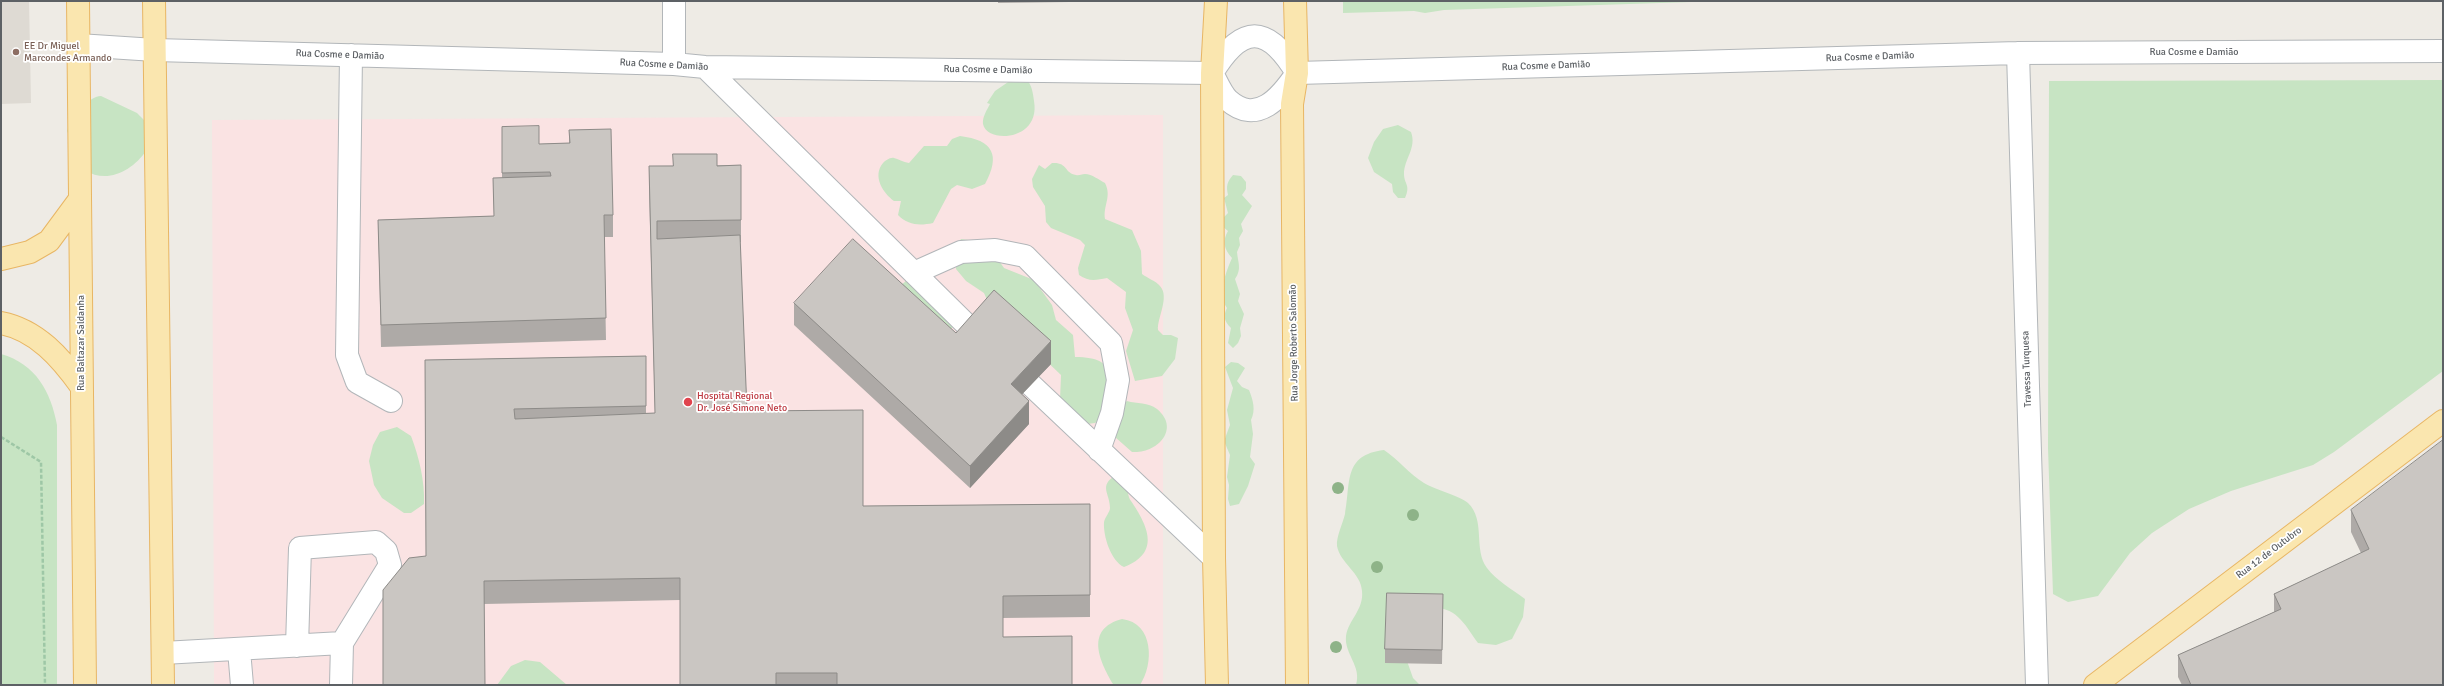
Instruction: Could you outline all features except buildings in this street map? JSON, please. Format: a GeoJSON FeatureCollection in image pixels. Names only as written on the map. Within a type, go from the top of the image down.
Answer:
{"type":"FeatureCollection","features":[{"type":"Feature","properties":{"kind":"main road","name":"Rua Baltazar Saldanha"},"geometry":{"type":"LineString","coordinates":[[78,1],[85,685]]}},
{"type":"Feature","properties":{"kind":"main road"},"geometry":{"type":"LineString","coordinates":[[154,1],[163,685]]}},
{"type":"Feature","properties":{"kind":"main road"},"geometry":{"type":"LineString","coordinates":[[1216,1],[1212,73],[1214,558],[1217,685]]}},
{"type":"Feature","properties":{"kind":"main road","name":"Rua Jorge Roberto Salomão"},"geometry":{"type":"LineString","coordinates":[[1295,1],[1297,73],[1292,104],[1297,685]]}},
{"type":"Feature","properties":{"kind":"main road"},"geometry":{"type":"LineString","coordinates":[[1,259],[30,252],[49,241],[80,200]]}},
{"type":"Feature","properties":{"kind":"main road"},"geometry":{"type":"LineString","coordinates":[[1,323],[15,327],[41,342],[61,358],[81,386]]}},
{"type":"Feature","properties":{"kind":"main road","name":"Rua 12 de Outubro"},"geometry":{"type":"LineString","coordinates":[[2095,685],[2443,421]]}},
{"type":"Feature","properties":{"kind":"street"},"geometry":{"type":"LineString","coordinates":[[674,1],[674,64]]}},
{"type":"Feature","properties":{"kind":"street"},"geometry":{"type":"LineString","coordinates":[[1254,37],[1275,43],[1282,50],[1297,73],[1277,99],[1269,106],[1248,110],[1228,99],[1212,73],[1234,44],[1243,39],[1254,37]]}},
{"type":"Feature","properties":{"kind":"street","name":"Rua Cosme e Damião"},"geometry":{"type":"LineString","coordinates":[[78,45],[155,50],[674,64],[705,67],[1212,73]]}},
{"type":"Feature","properties":{"kind":"street","name":"Rua Cosme e Damião"},"geometry":{"type":"LineString","coordinates":[[1297,73],[2018,53],[2443,51]]}},
{"type":"Feature","properties":{"kind":"street","name":"Travessa Turquesa"},"geometry":{"type":"LineString","coordinates":[[2018,53],[2037,685]]}},
{"type":"Feature","properties":{"kind":"street"},"geometry":{"type":"LineString","coordinates":[[351,55],[347,355],[357,382],[391,401]]}},
{"type":"Feature","properties":{"kind":"street"},"geometry":{"type":"LineString","coordinates":[[705,67],[976,334]]}},
{"type":"Feature","properties":{"kind":"street"},"geometry":{"type":"LineString","coordinates":[[914,273],[961,252],[995,250],[1025,256],[1111,343],[1118,380],[1112,413],[1099,450]]}},
{"type":"Feature","properties":{"kind":"street"},"geometry":{"type":"LineString","coordinates":[[1031,385],[1214,558]]}},
{"type":"Feature","properties":{"kind":"street"},"geometry":{"type":"LineString","coordinates":[[297,646],[300,548],[376,542],[386,551],[390,565],[342,643],[341,685]]}},
{"type":"Feature","properties":{"kind":"street"},"geometry":{"type":"LineString","coordinates":[[163,653],[239,650],[342,643]]}},
{"type":"Feature","properties":{"kind":"street"},"geometry":{"type":"LineString","coordinates":[[239,650],[242,685]]}},
{"type":"Feature","properties":{"kind":"path"},"geometry":{"type":"LineString","coordinates":[[1,437],[41,462],[45,685]]}},
{"type":"Feature","properties":{"kind":"shaded area","name":"EE Dr Miguel Marcondes Armando"},"geometry":{"type":"Polygon","coordinates":[[[1,1],[29,1],[31,103],[1,104],[1,1]]]}},
{"type":"Feature","properties":{"kind":"shaded area","name":"Hospital Regional Dr. José Simone Neto"},"geometry":{"type":"Polygon","coordinates":[[[1163,115],[1163,685],[214,685],[212,120],[1163,115]]]}},
{"type":"Feature","properties":{"kind":"green space"},"geometry":{"type":"Polygon","coordinates":[[[1343,1],[1722,1],[1444,10],[1425,13],[1414,11],[1343,13],[1343,1]]]}},
{"type":"Feature","properties":{"kind":"green space"},"geometry":{"type":"Polygon","coordinates":[[[1014,78],[1028,81],[1034,98],[1034,114],[1030,124],[1022,131],[1013,135],[1003,136],[994,134],[987,130],[983,124],[984,116],[990,104],[987,103],[995,91],[1014,78]]]}},
{"type":"Feature","properties":{"kind":"green space"},"geometry":{"type":"Polygon","coordinates":[[[2443,80],[2443,371],[2334,452],[2313,465],[2231,491],[2189,509],[2152,533],[2130,553],[2098,596],[2068,602],[2053,594],[2048,448],[2049,81],[2443,80]]]}},
{"type":"Feature","properties":{"kind":"green space"},"geometry":{"type":"Polygon","coordinates":[[[101,96],[137,113],[146,122],[146,151],[141,158],[127,169],[111,176],[93,174],[85,170],[67,131],[72,120],[81,109],[91,100],[101,96]]]}},
{"type":"Feature","properties":{"kind":"green space"},"geometry":{"type":"Polygon","coordinates":[[[1398,125],[1411,132],[1412,138],[1404,174],[1407,185],[1407,194],[1405,198],[1398,198],[1393,192],[1392,184],[1374,172],[1368,158],[1374,142],[1383,129],[1398,125]]]}},
{"type":"Feature","properties":{"kind":"green space"},"geometry":{"type":"Polygon","coordinates":[[[960,136],[980,141],[987,145],[991,151],[993,157],[992,165],[990,174],[985,184],[972,189],[957,185],[951,189],[933,223],[914,224],[906,221],[898,215],[901,201],[894,201],[890,198],[880,184],[879,173],[883,163],[888,159],[896,158],[909,163],[924,146],[947,146],[952,139],[960,136]]]}},
{"type":"Feature","properties":{"kind":"green space"},"geometry":{"type":"Polygon","coordinates":[[[1052,163],[1061,164],[1072,174],[1090,175],[1105,183],[1108,197],[1105,209],[1105,219],[1132,230],[1141,251],[1142,274],[1158,284],[1163,291],[1164,296],[1158,330],[1163,335],[1171,335],[1178,338],[1175,359],[1162,376],[1135,381],[1126,351],[1133,330],[1125,308],[1126,292],[1107,278],[1089,280],[1079,275],[1078,268],[1085,245],[1080,240],[1051,228],[1046,222],[1045,206],[1033,187],[1032,179],[1039,165],[1045,169],[1052,163]]]}},
{"type":"Feature","properties":{"kind":"green space"},"geometry":{"type":"Polygon","coordinates":[[[1233,175],[1241,176],[1246,182],[1246,189],[1242,195],[1252,206],[1241,224],[1243,231],[1239,238],[1240,245],[1237,252],[1239,269],[1235,279],[1240,294],[1238,301],[1244,314],[1240,328],[1241,336],[1238,343],[1233,348],[1228,343],[1231,328],[1225,318],[1227,308],[1223,296],[1225,276],[1232,258],[1225,245],[1225,238],[1228,231],[1222,226],[1223,218],[1228,213],[1224,198],[1228,195],[1227,189],[1229,180],[1233,175]]]}},
{"type":"Feature","properties":{"kind":"green space"},"geometry":{"type":"Polygon","coordinates":[[[961,239],[977,241],[995,255],[1004,268],[1034,280],[1052,305],[1056,320],[1073,335],[1075,357],[1090,358],[1100,362],[1106,367],[1109,374],[1109,393],[1104,416],[1095,423],[1087,424],[1060,400],[1061,375],[990,307],[984,293],[966,281],[956,269],[957,245],[961,239]]]}},
{"type":"Feature","properties":{"kind":"green space"},"geometry":{"type":"Polygon","coordinates":[[[913,280],[958,322],[947,333],[900,286],[906,281],[913,280]]]}},
{"type":"Feature","properties":{"kind":"green space"},"geometry":{"type":"Polygon","coordinates":[[[1,354],[24,365],[33,372],[40,381],[51,401],[57,425],[57,685],[1,685],[1,354]]]}},
{"type":"Feature","properties":{"kind":"green space"},"geometry":{"type":"Polygon","coordinates":[[[1231,362],[1238,363],[1245,368],[1237,381],[1242,387],[1249,390],[1253,401],[1254,409],[1251,420],[1253,434],[1250,457],[1255,464],[1248,486],[1239,504],[1230,506],[1228,499],[1229,485],[1227,477],[1230,455],[1224,441],[1230,425],[1227,410],[1233,388],[1225,367],[1231,362]]]}},
{"type":"Feature","properties":{"kind":"green space"},"geometry":{"type":"Polygon","coordinates":[[[1127,401],[1150,405],[1157,409],[1164,417],[1167,424],[1166,432],[1163,439],[1157,445],[1141,452],[1132,452],[1115,437],[1120,407],[1127,401]]]}},
{"type":"Feature","properties":{"kind":"green space"},"geometry":{"type":"Polygon","coordinates":[[[397,427],[411,436],[417,452],[422,478],[424,504],[411,513],[404,513],[382,498],[374,485],[369,461],[373,445],[380,432],[397,427]]]}},
{"type":"Feature","properties":{"kind":"green space"},"geometry":{"type":"Polygon","coordinates":[[[1384,450],[1424,483],[1465,500],[1468,503],[1477,518],[1481,552],[1487,568],[1500,581],[1525,599],[1523,617],[1512,639],[1496,645],[1478,643],[1463,622],[1453,613],[1438,608],[1428,607],[1407,661],[1413,678],[1420,685],[1356,685],[1357,672],[1346,642],[1347,630],[1361,604],[1362,598],[1361,585],[1342,558],[1337,546],[1345,514],[1349,481],[1355,464],[1361,458],[1371,453],[1384,450]]]}},
{"type":"Feature","properties":{"kind":"green space"},"geometry":{"type":"Polygon","coordinates":[[[1116,475],[1126,486],[1130,499],[1146,529],[1148,538],[1147,547],[1143,554],[1136,561],[1124,567],[1119,564],[1112,554],[1106,541],[1104,528],[1104,522],[1110,508],[1106,486],[1107,483],[1116,475]]]}},
{"type":"Feature","properties":{"kind":"green space"},"geometry":{"type":"Polygon","coordinates":[[[1122,619],[1133,622],[1140,628],[1145,636],[1148,646],[1148,666],[1140,685],[1111,685],[1113,684],[1100,656],[1098,646],[1099,638],[1103,630],[1110,624],[1122,619]]]}},
{"type":"Feature","properties":{"kind":"green space"},"geometry":{"type":"Polygon","coordinates":[[[525,660],[540,662],[567,685],[497,685],[511,666],[525,660]]]}},
{"type":"Feature","properties":{"kind":"place","name":"EE Dr Miguel Marcondes Armando"},"geometry":{"type":"Point","coordinates":[16,52]}},
{"type":"Feature","properties":{"kind":"place","name":"Hospital Regional Dr. José Simone Neto"},"geometry":{"type":"Point","coordinates":[688,402]}}]}
